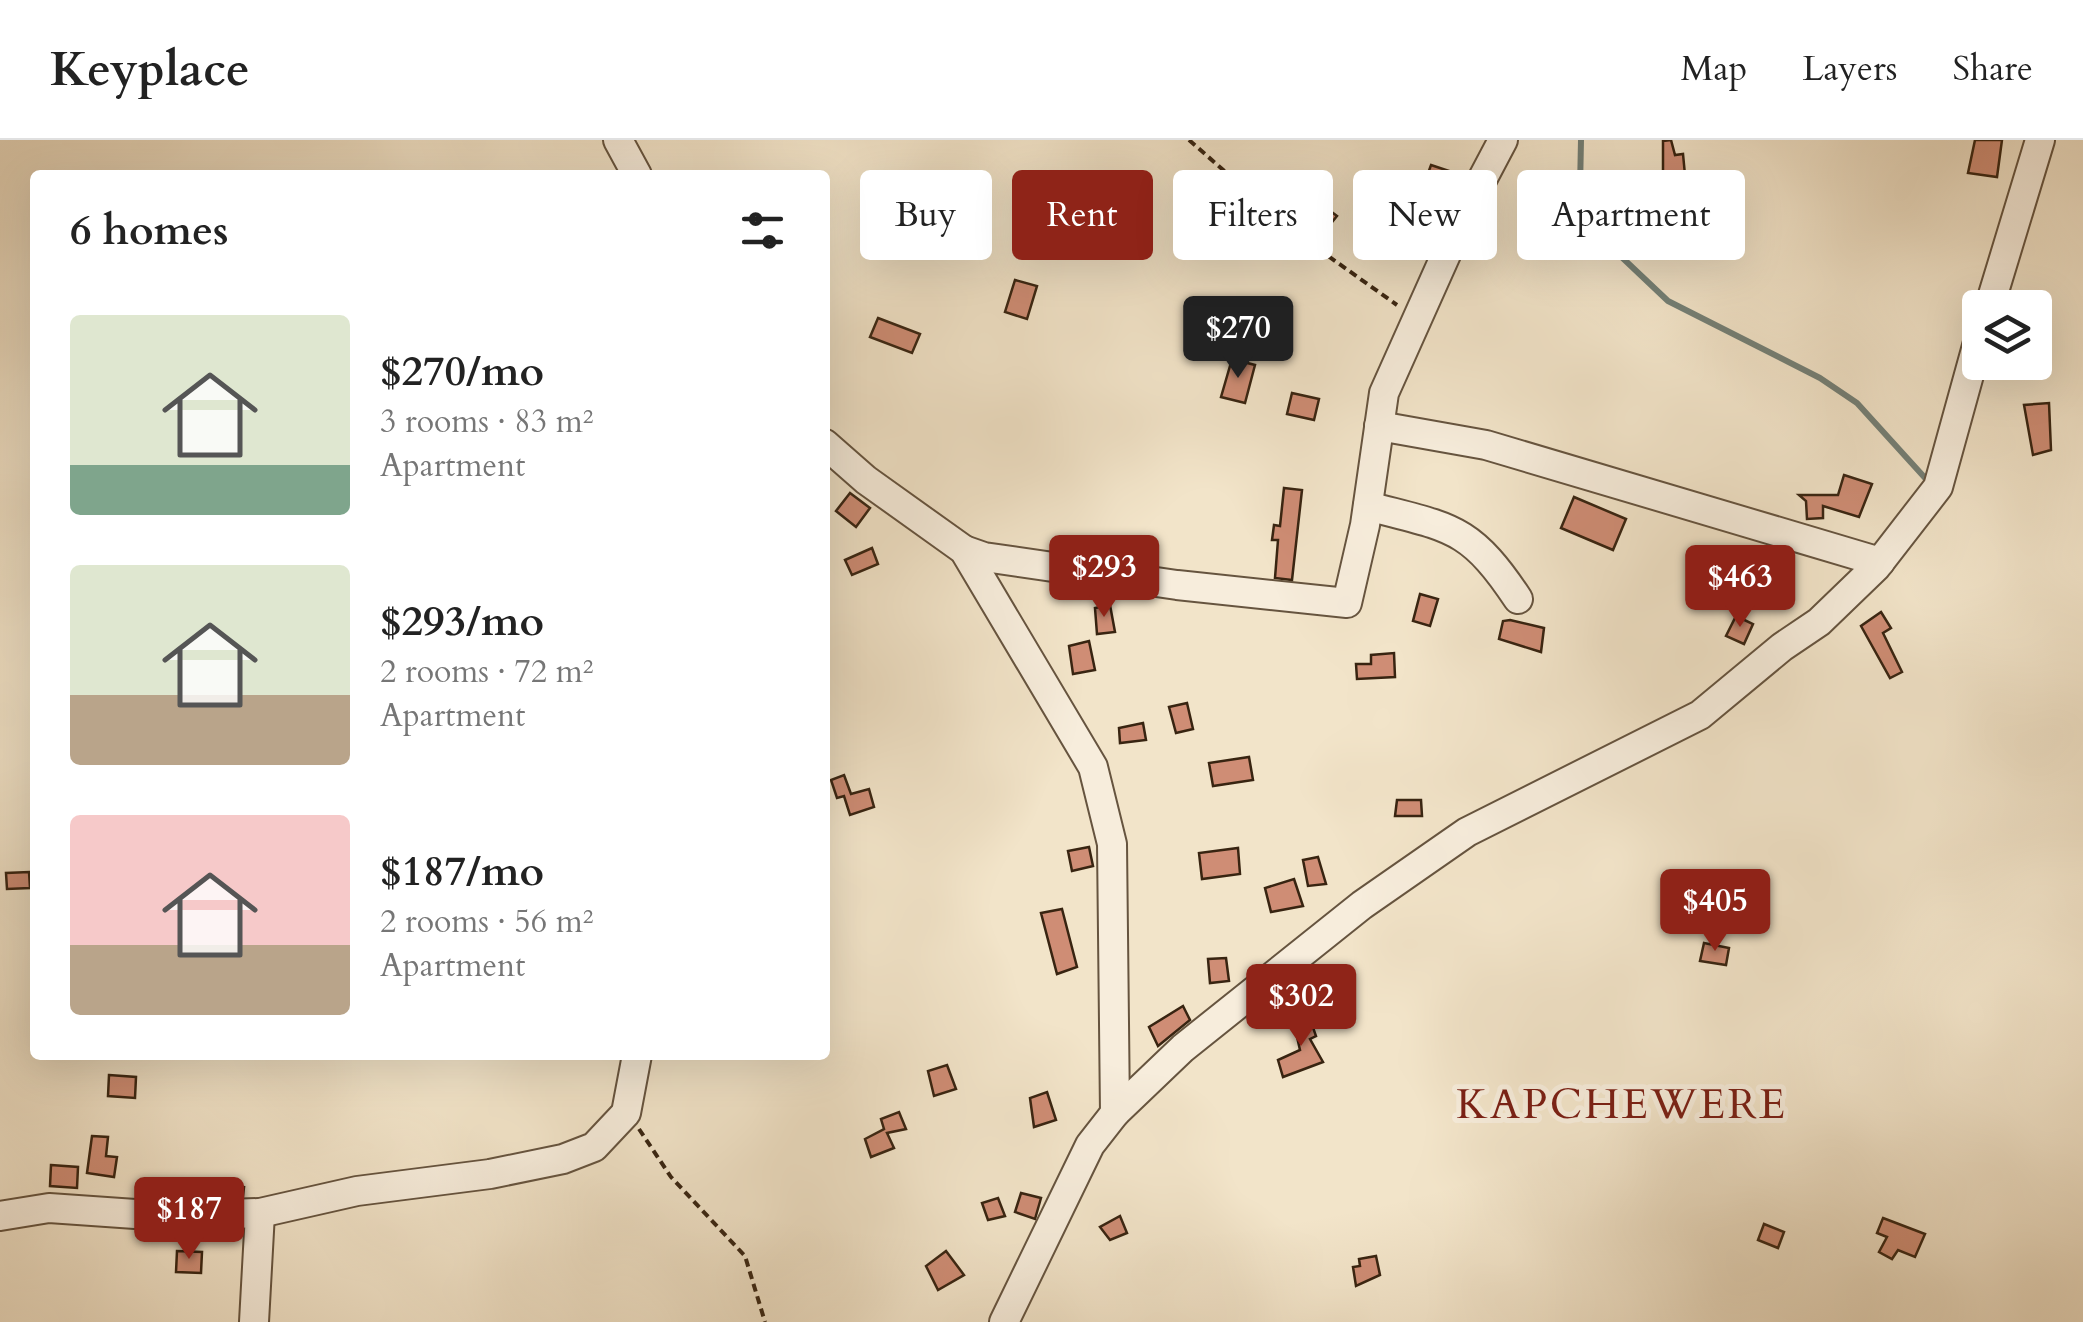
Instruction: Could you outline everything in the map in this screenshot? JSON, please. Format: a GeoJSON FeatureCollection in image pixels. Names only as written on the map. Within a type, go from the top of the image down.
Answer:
{"type":"FeatureCollection","features":[{"type":"Feature","properties":{"kind":"street"},"geometry":{"type":"LineString","coordinates":[[618,140],[634,170]]}},
{"type":"Feature","properties":{"kind":"street"},"geometry":{"type":"LineString","coordinates":[[830,448],[866,480],[964,550],[984,557],[1177,585],[1347,602],[1368,506],[1384,394],[1502,140]]}},
{"type":"Feature","properties":{"kind":"street"},"geometry":{"type":"LineString","coordinates":[[1994,290],[2040,140]]}},
{"type":"Feature","properties":{"kind":"street"},"geometry":{"type":"LineString","coordinates":[[1004,1322],[1072,1175],[1115,1113],[1183,1048],[1389,885],[1467,832],[1700,715],[1818,622],[1880,562],[1938,486],[1967,380]]}},
{"type":"Feature","properties":{"kind":"street"},"geometry":{"type":"LineString","coordinates":[[1379,426],[1486,446],[1880,562]]}},
{"type":"Feature","properties":{"kind":"street"},"geometry":{"type":"LineString","coordinates":[[1368,506],[1452,528],[1489,555],[1518,600]]}},
{"type":"Feature","properties":{"kind":"street"},"geometry":{"type":"LineString","coordinates":[[964,550],[1093,766],[1103,800],[1112,844],[1115,1113]]}},
{"type":"Feature","properties":{"kind":"street"},"geometry":{"type":"LineString","coordinates":[[0,1216],[49,1208],[164,1216],[260,1213],[357,1191],[490,1174],[562,1160],[594,1147],[626,1113],[636,1060]]}},
{"type":"Feature","properties":{"kind":"street"},"geometry":{"type":"LineString","coordinates":[[254,1322],[260,1213]]}},
{"type":"Feature","properties":{"kind":"path"},"geometry":{"type":"LineString","coordinates":[[1189,140],[1293,231],[1417,319]]}},
{"type":"Feature","properties":{"kind":"path"},"geometry":{"type":"LineString","coordinates":[[626,1113],[670,1177],[745,1256],[765,1322]]}},
{"type":"Feature","properties":{"kind":"building"},"geometry":{"type":"Polygon","coordinates":[[[1671,140],[1675,155],[1683,154],[1685,170],[1663,170],[1663,141],[1671,140]]]}},
{"type":"Feature","properties":{"kind":"building"},"geometry":{"type":"Polygon","coordinates":[[[1975,140],[2002,140],[1997,177],[1968,173],[1975,140]]]}},
{"type":"Feature","properties":{"kind":"building"},"geometry":{"type":"Polygon","coordinates":[[[1015,280],[1037,286],[1027,319],[1005,312],[1015,280]]]}},
{"type":"Feature","properties":{"kind":"building"},"geometry":{"type":"Polygon","coordinates":[[[878,318],[920,334],[912,353],[870,337],[878,318]]]}},
{"type":"Feature","properties":{"kind":"building"},"geometry":{"type":"Polygon","coordinates":[[[1232,359],[1255,365],[1245,403],[1221,397],[1232,359]]]}},
{"type":"Feature","properties":{"kind":"building"},"geometry":{"type":"Polygon","coordinates":[[[1292,393],[1319,399],[1314,420],[1287,414],[1292,393]]]}},
{"type":"Feature","properties":{"kind":"building"},"geometry":{"type":"Polygon","coordinates":[[[2049,403],[2051,450],[2033,455],[2024,405],[2049,403]]]}},
{"type":"Feature","properties":{"kind":"building"},"geometry":{"type":"Polygon","coordinates":[[[1844,475],[1872,484],[1859,517],[1823,506],[1823,518],[1807,519],[1806,501],[1799,495],[1838,495],[1844,475]]]}},
{"type":"Feature","properties":{"kind":"building"},"geometry":{"type":"Polygon","coordinates":[[[1284,488],[1302,490],[1292,580],[1275,578],[1278,540],[1272,540],[1274,525],[1280,526],[1284,488]]]}},
{"type":"Feature","properties":{"kind":"building"},"geometry":{"type":"Polygon","coordinates":[[[850,493],[870,508],[856,527],[836,511],[850,493]]]}},
{"type":"Feature","properties":{"kind":"building"},"geometry":{"type":"Polygon","coordinates":[[[1574,497],[1626,519],[1613,550],[1561,528],[1574,497]]]}},
{"type":"Feature","properties":{"kind":"building"},"geometry":{"type":"Polygon","coordinates":[[[872,548],[878,564],[852,575],[845,560],[872,548]]]}},
{"type":"Feature","properties":{"kind":"building"},"geometry":{"type":"Polygon","coordinates":[[[1420,594],[1438,599],[1430,626],[1413,621],[1420,594]]]}},
{"type":"Feature","properties":{"kind":"building"},"geometry":{"type":"Polygon","coordinates":[[[1110,605],[1115,632],[1097,634],[1095,608],[1110,605]]]}},
{"type":"Feature","properties":{"kind":"building"},"geometry":{"type":"Polygon","coordinates":[[[1881,612],[1891,628],[1883,633],[1902,672],[1890,678],[1861,626],[1881,612]]]}},
{"type":"Feature","properties":{"kind":"building"},"geometry":{"type":"Polygon","coordinates":[[[1736,616],[1753,624],[1744,644],[1726,636],[1736,616]]]}},
{"type":"Feature","properties":{"kind":"building"},"geometry":{"type":"Polygon","coordinates":[[[1503,621],[1544,628],[1541,652],[1499,639],[1503,621]]]}},
{"type":"Feature","properties":{"kind":"building"},"geometry":{"type":"Polygon","coordinates":[[[1089,641],[1095,670],[1073,674],[1069,646],[1089,641]]]}},
{"type":"Feature","properties":{"kind":"building"},"geometry":{"type":"Polygon","coordinates":[[[1394,653],[1395,677],[1357,679],[1356,664],[1371,664],[1371,655],[1394,653]]]}},
{"type":"Feature","properties":{"kind":"building"},"geometry":{"type":"Polygon","coordinates":[[[1187,703],[1193,729],[1176,733],[1169,707],[1187,703]]]}},
{"type":"Feature","properties":{"kind":"building"},"geometry":{"type":"Polygon","coordinates":[[[1143,723],[1146,740],[1120,743],[1119,728],[1143,723]]]}},
{"type":"Feature","properties":{"kind":"building"},"geometry":{"type":"Polygon","coordinates":[[[1249,757],[1253,780],[1213,786],[1209,763],[1249,757]]]}},
{"type":"Feature","properties":{"kind":"building"},"geometry":{"type":"Polygon","coordinates":[[[844,775],[851,794],[869,789],[874,807],[850,815],[844,796],[837,798],[831,780],[844,775]]]}},
{"type":"Feature","properties":{"kind":"building"},"geometry":{"type":"Polygon","coordinates":[[[1397,800],[1421,800],[1422,816],[1395,816],[1397,800]]]}},
{"type":"Feature","properties":{"kind":"building"},"geometry":{"type":"Polygon","coordinates":[[[1089,847],[1093,866],[1072,871],[1068,851],[1089,847]]]}},
{"type":"Feature","properties":{"kind":"building"},"geometry":{"type":"Polygon","coordinates":[[[1238,848],[1240,874],[1202,879],[1199,853],[1238,848]]]}},
{"type":"Feature","properties":{"kind":"building"},"geometry":{"type":"Polygon","coordinates":[[[1318,857],[1326,884],[1308,886],[1303,860],[1318,857]]]}},
{"type":"Feature","properties":{"kind":"building"},"geometry":{"type":"Polygon","coordinates":[[[29,872],[30,888],[7,889],[6,873],[29,872]]]}},
{"type":"Feature","properties":{"kind":"building"},"geometry":{"type":"Polygon","coordinates":[[[1294,879],[1303,906],[1271,912],[1265,888],[1294,879]]]}},
{"type":"Feature","properties":{"kind":"building"},"geometry":{"type":"Polygon","coordinates":[[[1062,909],[1077,967],[1057,974],[1041,913],[1062,909]]]}},
{"type":"Feature","properties":{"kind":"building"},"geometry":{"type":"Polygon","coordinates":[[[1704,943],[1729,948],[1726,965],[1700,961],[1704,943]]]}},
{"type":"Feature","properties":{"kind":"building"},"geometry":{"type":"Polygon","coordinates":[[[1226,958],[1229,981],[1210,983],[1208,959],[1226,958]]]}},
{"type":"Feature","properties":{"kind":"building"},"geometry":{"type":"Polygon","coordinates":[[[1183,1006],[1190,1020],[1158,1046],[1149,1027],[1183,1006]]]}},
{"type":"Feature","properties":{"kind":"building"},"geometry":{"type":"Polygon","coordinates":[[[1296,1013],[1299,1019],[1309,1016],[1316,1036],[1310,1039],[1323,1062],[1283,1077],[1278,1060],[1300,1050],[1292,1015],[1296,1013]]]}},
{"type":"Feature","properties":{"kind":"building"},"geometry":{"type":"Polygon","coordinates":[[[947,1065],[956,1089],[934,1096],[928,1071],[947,1065]]]}},
{"type":"Feature","properties":{"kind":"building"},"geometry":{"type":"Polygon","coordinates":[[[109,1075],[136,1077],[135,1098],[108,1096],[109,1075]]]}},
{"type":"Feature","properties":{"kind":"building"},"geometry":{"type":"Polygon","coordinates":[[[1047,1092],[1056,1120],[1034,1127],[1030,1098],[1047,1092]]]}},
{"type":"Feature","properties":{"kind":"building"},"geometry":{"type":"Polygon","coordinates":[[[899,1112],[906,1129],[887,1133],[894,1148],[871,1157],[865,1139],[884,1129],[881,1119],[899,1112]]]}},
{"type":"Feature","properties":{"kind":"building"},"geometry":{"type":"Polygon","coordinates":[[[92,1136],[108,1137],[106,1156],[117,1157],[114,1177],[87,1173],[92,1136]]]}},
{"type":"Feature","properties":{"kind":"building"},"geometry":{"type":"Polygon","coordinates":[[[51,1165],[78,1167],[77,1188],[50,1186],[51,1165]]]}},
{"type":"Feature","properties":{"kind":"building"},"geometry":{"type":"Polygon","coordinates":[[[177,1180],[244,1187],[243,1196],[176,1198],[177,1180]]]}},
{"type":"Feature","properties":{"kind":"building"},"geometry":{"type":"Polygon","coordinates":[[[1021,1193],[1041,1198],[1035,1219],[1015,1212],[1021,1193]]]}},
{"type":"Feature","properties":{"kind":"building"},"geometry":{"type":"Polygon","coordinates":[[[998,1198],[1005,1216],[988,1220],[982,1203],[998,1198]]]}},
{"type":"Feature","properties":{"kind":"building"},"geometry":{"type":"Polygon","coordinates":[[[1120,1216],[1127,1233],[1110,1240],[1100,1227],[1120,1216]]]}},
{"type":"Feature","properties":{"kind":"building"},"geometry":{"type":"Polygon","coordinates":[[[1883,1218],[1925,1234],[1915,1257],[1898,1250],[1892,1259],[1879,1252],[1887,1237],[1877,1233],[1883,1218]]]}},
{"type":"Feature","properties":{"kind":"building"},"geometry":{"type":"Polygon","coordinates":[[[1764,1224],[1784,1232],[1778,1248],[1758,1240],[1764,1224]]]}},
{"type":"Feature","properties":{"kind":"building"},"geometry":{"type":"Polygon","coordinates":[[[177,1251],[202,1252],[201,1273],[176,1272],[177,1251]]]}},
{"type":"Feature","properties":{"kind":"building"},"geometry":{"type":"Polygon","coordinates":[[[946,1251],[964,1275],[938,1290],[926,1266],[946,1251]]]}},
{"type":"Feature","properties":{"kind":"building"},"geometry":{"type":"Polygon","coordinates":[[[1376,1256],[1380,1275],[1356,1286],[1353,1267],[1360,1266],[1359,1259],[1376,1256]]]}},
{"type":"Feature","properties":{"kind":"waterway"},"geometry":{"type":"LineString","coordinates":[[1581,140],[1580,189],[1612,248],[1668,301],[1820,378],[1857,403],[1926,479]]}},
{"type":"Feature","properties":{"kind":"district","name":"KAPCHEWERE"},"geometry":{"type":"Point","coordinates":[1622,1103]}}]}
